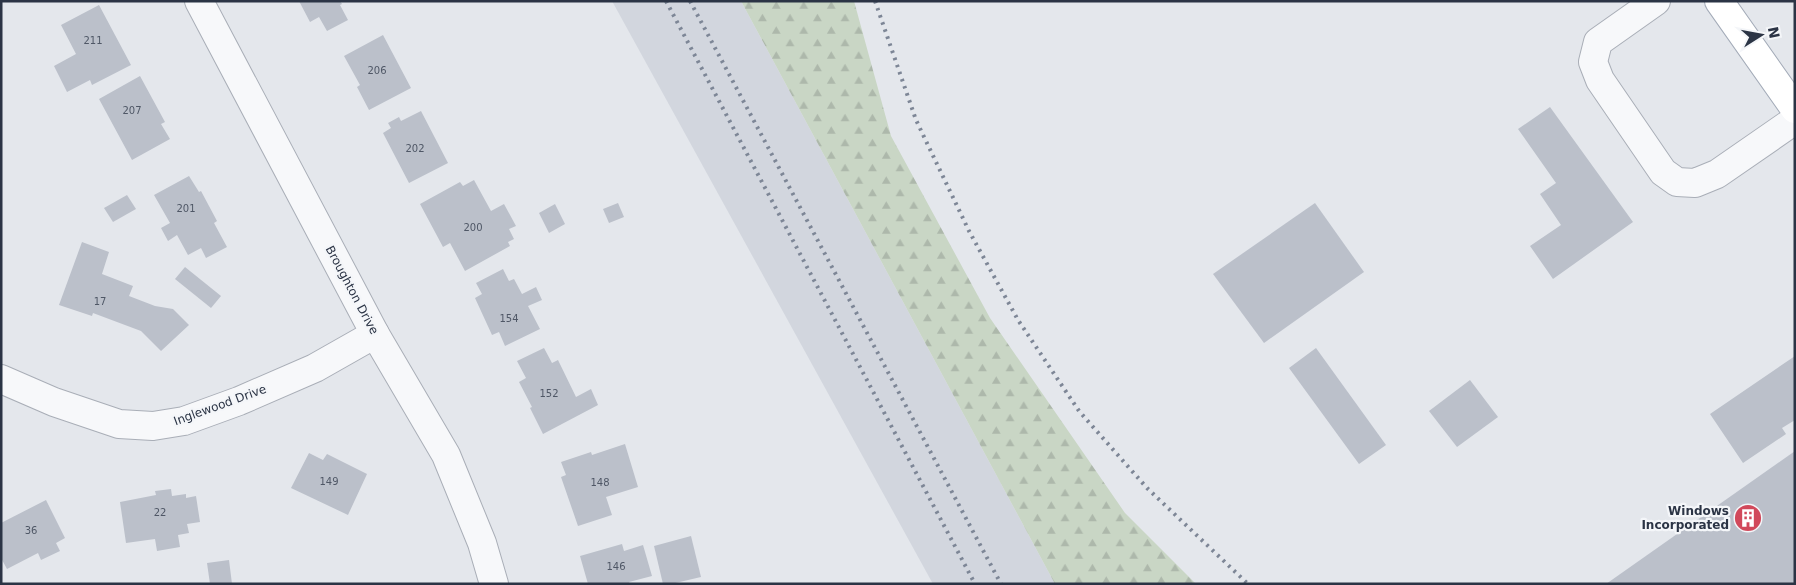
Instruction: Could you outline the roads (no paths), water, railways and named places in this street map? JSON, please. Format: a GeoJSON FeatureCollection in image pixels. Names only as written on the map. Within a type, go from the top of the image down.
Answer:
{"type":"FeatureCollection","features":[{"type":"Feature","properties":{"kind":"main road"},"geometry":{"type":"LineString","coordinates":[[1719,1],[1795,109]]}},
{"type":"Feature","properties":{"kind":"street","name":"Broughton Drive"},"geometry":{"type":"LineString","coordinates":[[199,1],[374,334],[446,455],[482,543],[494,584]]}},
{"type":"Feature","properties":{"kind":"street"},"geometry":{"type":"LineString","coordinates":[[1656,1],[1598,42],[1593,62],[1600,80],[1663,172],[1677,182],[1695,183],[1717,174],[1795,120]]}},
{"type":"Feature","properties":{"kind":"street","name":"Inglewood Drive"},"geometry":{"type":"LineString","coordinates":[[2,382],[119,424],[153,426],[184,421],[239,402],[315,368],[374,334]]}},
{"type":"Feature","properties":{"kind":"railway"},"geometry":{"type":"LineString","coordinates":[[666,1],[975,584]]}},
{"type":"Feature","properties":{"kind":"railway"},"geometry":{"type":"LineString","coordinates":[[690,1],[1001,584]]}},
{"type":"Feature","properties":{"kind":"railway"},"geometry":{"type":"LineString","coordinates":[[875,1],[916,120],[969,231],[1018,320],[1079,411],[1147,488],[1248,584]]}},
{"type":"Feature","properties":{"kind":"place","name":"Windows Incorporated"},"geometry":{"type":"Point","coordinates":[1748,518]}}]}
